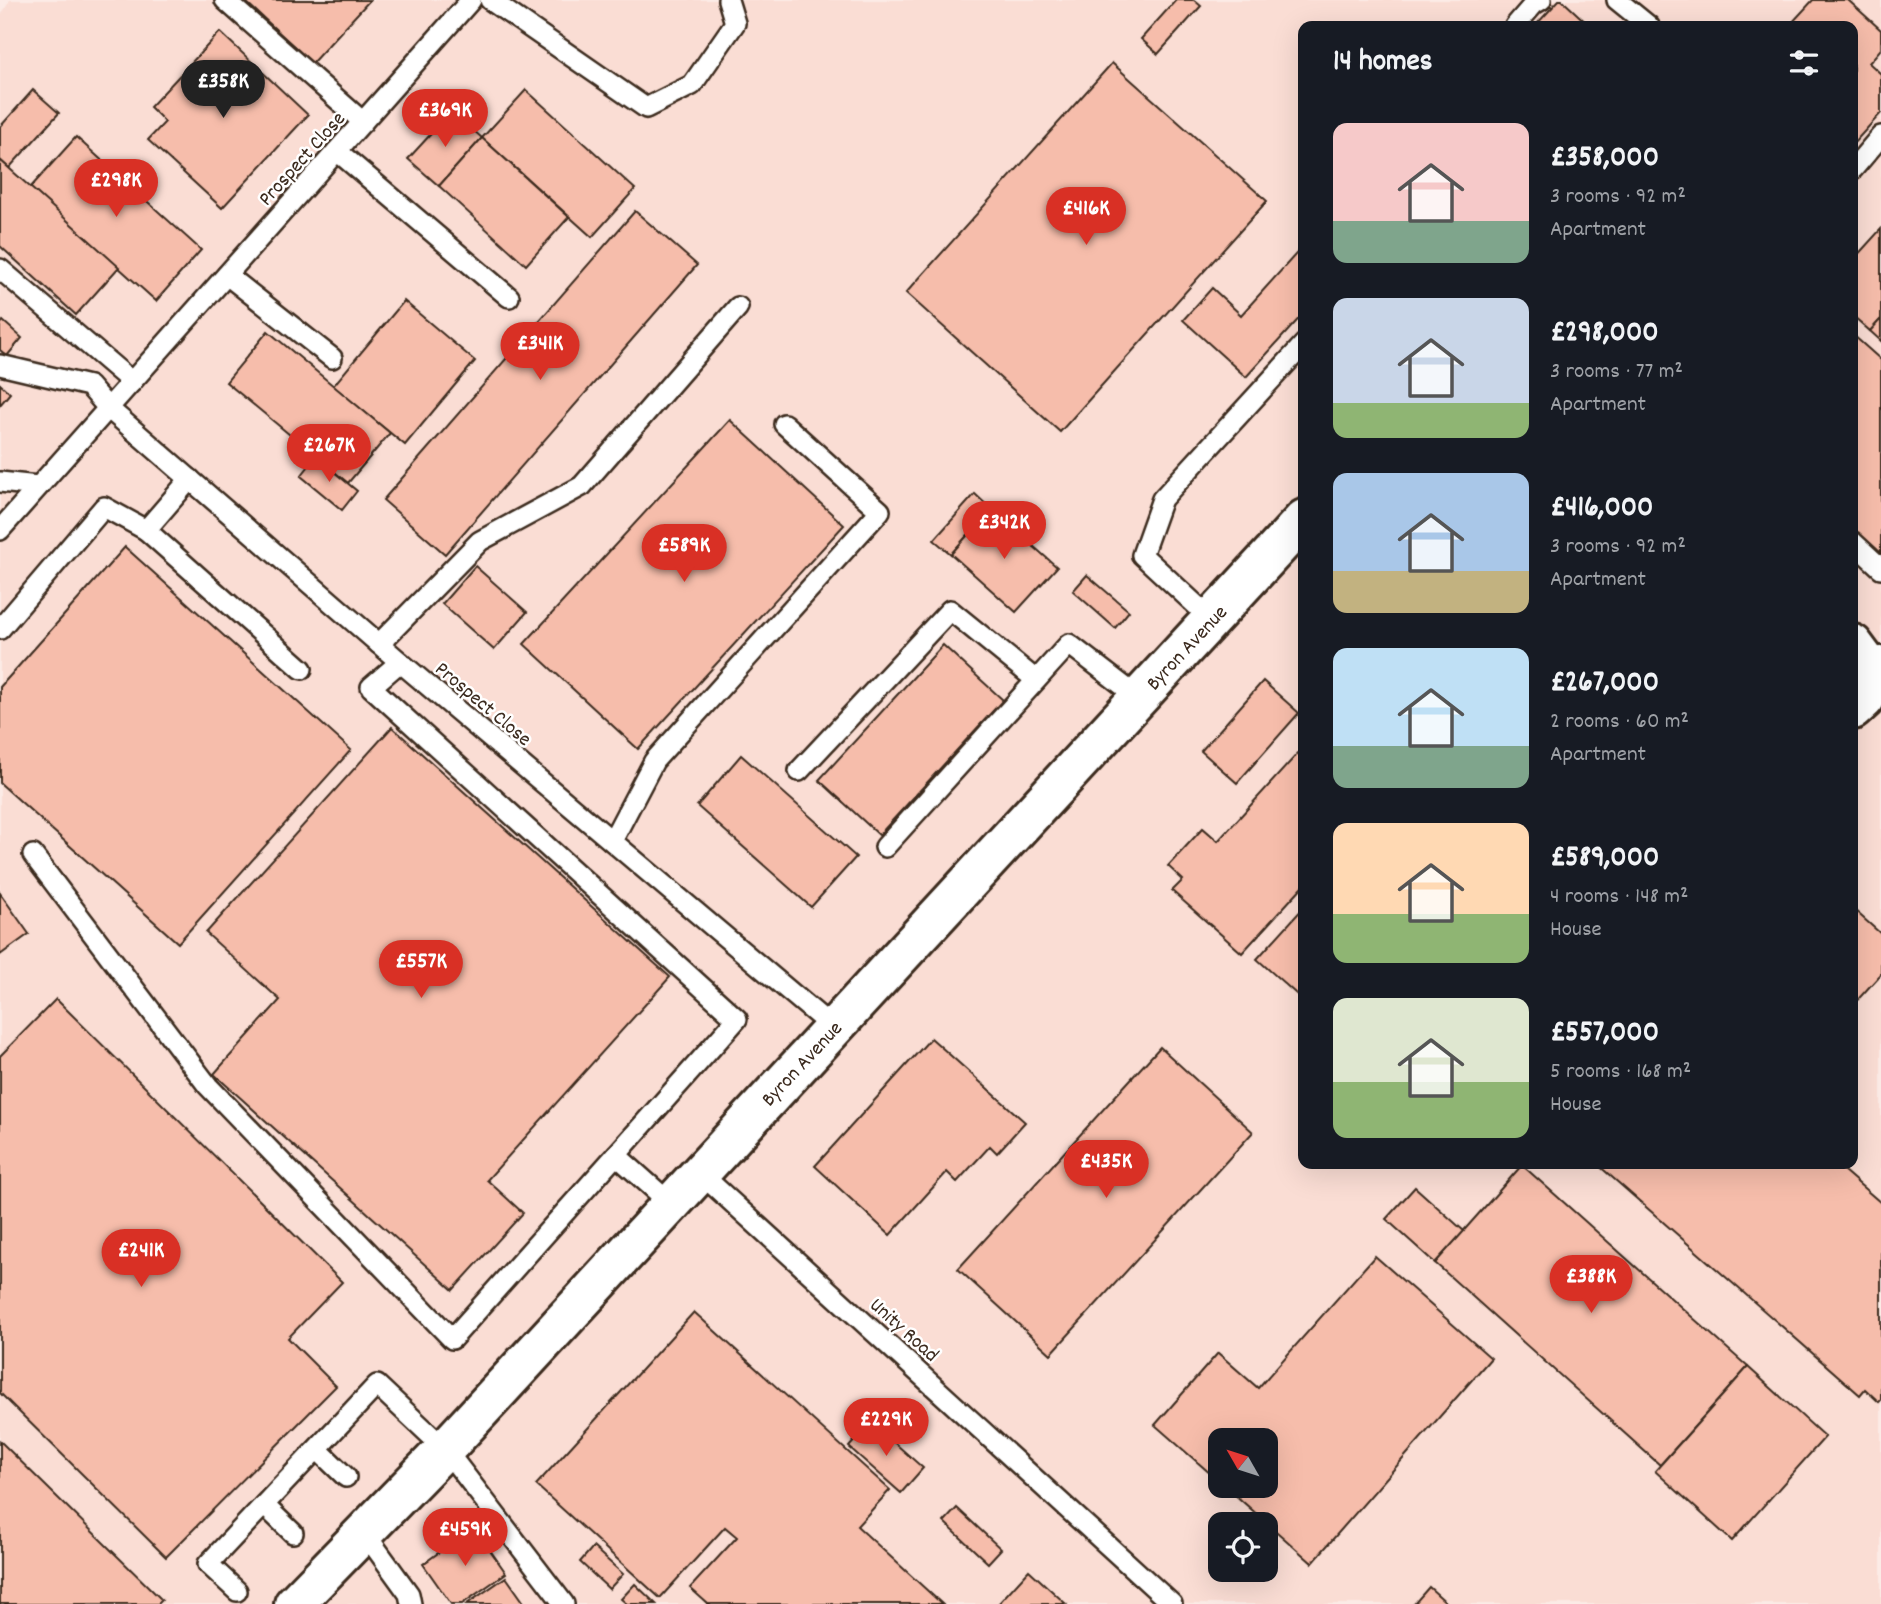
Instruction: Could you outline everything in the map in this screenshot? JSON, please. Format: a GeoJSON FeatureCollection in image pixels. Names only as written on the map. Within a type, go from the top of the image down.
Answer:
{"type":"FeatureCollection","features":[{"type":"Feature","properties":{"kind":"street","name":"Byron Avenue"},"geometry":{"type":"LineString","coordinates":[[294,1604],[445,1449],[1298,525]]}},
{"type":"Feature","properties":{"kind":"street"},"geometry":{"type":"LineString","coordinates":[[1858,650],[1879,674],[1865,699],[1858,705]]}},
{"type":"Feature","properties":{"kind":"lane"},"geometry":{"type":"LineString","coordinates":[[225,0],[363,122]]}},
{"type":"Feature","properties":{"kind":"lane","name":"Prospect Close"},"geometry":{"type":"LineString","coordinates":[[0,530],[471,0]]}},
{"type":"Feature","properties":{"kind":"lane"},"geometry":{"type":"LineString","coordinates":[[490,0],[646,107],[692,85],[735,23],[728,0]]}},
{"type":"Feature","properties":{"kind":"lane"},"geometry":{"type":"LineString","coordinates":[[1519,21],[1541,0]]}},
{"type":"Feature","properties":{"kind":"lane"},"geometry":{"type":"LineString","coordinates":[[1617,0],[1642,21]]}},
{"type":"Feature","properties":{"kind":"lane"},"geometry":{"type":"LineString","coordinates":[[1858,163],[1881,136]]}},
{"type":"Feature","properties":{"kind":"lane"},"geometry":{"type":"LineString","coordinates":[[337,151],[509,297]]}},
{"type":"Feature","properties":{"kind":"lane"},"geometry":{"type":"LineString","coordinates":[[0,269],[132,382]]}},
{"type":"Feature","properties":{"kind":"lane"},"geometry":{"type":"LineString","coordinates":[[227,275],[332,358]]}},
{"type":"Feature","properties":{"kind":"lane"},"geometry":{"type":"LineString","coordinates":[[380,644],[480,541],[582,486],[738,307]]}},
{"type":"Feature","properties":{"kind":"lane"},"geometry":{"type":"LineString","coordinates":[[1211,619],[1142,555],[1162,499],[1298,351]]}},
{"type":"Feature","properties":{"kind":"lane"},"geometry":{"type":"LineString","coordinates":[[0,365],[89,386],[108,408]]}},
{"type":"Feature","properties":{"kind":"lane","name":"Prospect Close"},"geometry":{"type":"LineString","coordinates":[[108,408],[400,662],[833,1028]]}},
{"type":"Feature","properties":{"kind":"lane"},"geometry":{"type":"LineString","coordinates":[[612,841],[654,761],[880,511],[783,424]]}},
{"type":"Feature","properties":{"kind":"lane"},"geometry":{"type":"LineString","coordinates":[[146,530],[190,479]]}},
{"type":"Feature","properties":{"kind":"lane"},"geometry":{"type":"LineString","coordinates":[[0,482],[38,486]]}},
{"type":"Feature","properties":{"kind":"lane"},"geometry":{"type":"LineString","coordinates":[[0,629],[104,507],[146,530],[302,668]]}},
{"type":"Feature","properties":{"kind":"lane"},"geometry":{"type":"LineString","coordinates":[[1858,547],[1881,568]]}},
{"type":"Feature","properties":{"kind":"lane"},"geometry":{"type":"LineString","coordinates":[[799,771],[950,610],[1036,680]]}},
{"type":"Feature","properties":{"kind":"lane"},"geometry":{"type":"LineString","coordinates":[[884,846],[1069,644],[1139,698]]}},
{"type":"Feature","properties":{"kind":"lane"},"geometry":{"type":"LineString","coordinates":[[33,855],[208,1086],[452,1339],[737,1019],[370,687],[400,662]]}},
{"type":"Feature","properties":{"kind":"lane"},"geometry":{"type":"LineString","coordinates":[[616,1154],[671,1204]]}},
{"type":"Feature","properties":{"kind":"lane","name":"Unity Road"},"geometry":{"type":"LineString","coordinates":[[700,1173],[1172,1604]]}},
{"type":"Feature","properties":{"kind":"lane"},"geometry":{"type":"LineString","coordinates":[[237,1591],[208,1564],[377,1385],[445,1449],[564,1604]]}},
{"type":"Feature","properties":{"kind":"lane"},"geometry":{"type":"LineString","coordinates":[[317,1449],[346,1476]]}},
{"type":"Feature","properties":{"kind":"lane"},"geometry":{"type":"LineString","coordinates":[[264,1504],[293,1533]]}},
{"type":"Feature","properties":{"kind":"lane"},"geometry":{"type":"LineString","coordinates":[[364,1532],[409,1594],[411,1604]]}},
{"type":"Feature","properties":{"kind":"shaded area"},"geometry":{"type":"Polygon","coordinates":[[[10,0],[1881,0],[1881,1604],[0,1604],[0,17],[10,0]]]}},
{"type":"Feature","properties":{"kind":"building"},"geometry":{"type":"Polygon","coordinates":[[[244,0],[370,0],[312,63],[244,0]]]}},
{"type":"Feature","properties":{"kind":"building"},"geometry":{"type":"Polygon","coordinates":[[[1176,0],[1194,0],[1201,6],[1158,54],[1141,39],[1176,0]]]}},
{"type":"Feature","properties":{"kind":"building"},"geometry":{"type":"Polygon","coordinates":[[[1562,0],[1585,21],[1540,21],[1562,0]]]}},
{"type":"Feature","properties":{"kind":"building"},"geometry":{"type":"Polygon","coordinates":[[[1813,0],[1848,0],[1881,30],[1881,49],[1869,63],[1881,74],[1881,113],[1858,138],[1858,21],[1794,21],[1813,0]]]}},
{"type":"Feature","properties":{"kind":"building"},"geometry":{"type":"Polygon","coordinates":[[[220,32],[308,115],[222,208],[148,140],[165,122],[150,107],[220,32]]]}},
{"type":"Feature","properties":{"kind":"building"},"geometry":{"type":"Polygon","coordinates":[[[1112,63],[1267,201],[1060,432],[906,293],[1112,63]]]}},
{"type":"Feature","properties":{"kind":"building"},"geometry":{"type":"Polygon","coordinates":[[[33,90],[59,113],[9,168],[0,160],[0,127],[33,90]]]}},
{"type":"Feature","properties":{"kind":"building"},"geometry":{"type":"Polygon","coordinates":[[[526,90],[635,189],[592,237],[482,138],[526,90]]]}},
{"type":"Feature","properties":{"kind":"building"},"geometry":{"type":"Polygon","coordinates":[[[452,111],[482,138],[439,186],[408,159],[452,111]]]}},
{"type":"Feature","properties":{"kind":"building"},"geometry":{"type":"Polygon","coordinates":[[[76,137],[201,250],[156,301],[30,188],[76,137]]]}},
{"type":"Feature","properties":{"kind":"building"},"geometry":{"type":"Polygon","coordinates":[[[482,138],[569,217],[526,265],[439,186],[482,138]]]}},
{"type":"Feature","properties":{"kind":"building"},"geometry":{"type":"Polygon","coordinates":[[[0,160],[119,267],[76,315],[0,246],[0,160]]]}},
{"type":"Feature","properties":{"kind":"building"},"geometry":{"type":"Polygon","coordinates":[[[635,211],[697,265],[445,554],[383,500],[635,211]]]}},
{"type":"Feature","properties":{"kind":"building"},"geometry":{"type":"Polygon","coordinates":[[[1881,229],[1881,319],[1870,331],[1858,320],[1858,254],[1881,229]]]}},
{"type":"Feature","properties":{"kind":"building"},"geometry":{"type":"Polygon","coordinates":[[[1298,252],[1298,320],[1246,377],[1183,320],[1212,288],[1241,315],[1298,252]]]}},
{"type":"Feature","properties":{"kind":"building"},"geometry":{"type":"Polygon","coordinates":[[[404,301],[475,361],[405,445],[333,386],[404,301]]]}},
{"type":"Feature","properties":{"kind":"building"},"geometry":{"type":"Polygon","coordinates":[[[1881,319],[1881,341],[1870,331],[1881,319]]]}},
{"type":"Feature","properties":{"kind":"building"},"geometry":{"type":"Polygon","coordinates":[[[3,321],[22,338],[7,356],[0,350],[0,325],[3,321]]]}},
{"type":"Feature","properties":{"kind":"building"},"geometry":{"type":"Polygon","coordinates":[[[268,331],[390,433],[348,483],[226,382],[268,331]]]}},
{"type":"Feature","properties":{"kind":"building"},"geometry":{"type":"Polygon","coordinates":[[[1858,339],[1881,360],[1881,556],[1858,539],[1858,339]]]}},
{"type":"Feature","properties":{"kind":"building"},"geometry":{"type":"Polygon","coordinates":[[[0,384],[10,393],[0,405],[0,384]]]}},
{"type":"Feature","properties":{"kind":"building"},"geometry":{"type":"Polygon","coordinates":[[[730,420],[844,525],[638,749],[524,644],[730,420]]]}},
{"type":"Feature","properties":{"kind":"building"},"geometry":{"type":"Polygon","coordinates":[[[316,457],[357,491],[342,510],[301,476],[316,457]]]}},
{"type":"Feature","properties":{"kind":"building"},"geometry":{"type":"Polygon","coordinates":[[[975,494],[991,509],[951,554],[934,540],[975,494]]]}},
{"type":"Feature","properties":{"kind":"building"},"geometry":{"type":"Polygon","coordinates":[[[991,509],[1057,567],[1016,612],[951,554],[991,509]]]}},
{"type":"Feature","properties":{"kind":"building"},"geometry":{"type":"Polygon","coordinates":[[[125,547],[351,750],[178,943],[0,783],[0,687],[125,547]]]}},
{"type":"Feature","properties":{"kind":"building"},"geometry":{"type":"Polygon","coordinates":[[[475,566],[527,612],[494,650],[442,604],[475,566]]]}},
{"type":"Feature","properties":{"kind":"building"},"geometry":{"type":"Polygon","coordinates":[[[1087,575],[1129,611],[1115,628],[1073,591],[1087,575]]]}},
{"type":"Feature","properties":{"kind":"building"},"geometry":{"type":"Polygon","coordinates":[[[943,645],[1003,700],[879,835],[819,780],[943,645]]]}},
{"type":"Feature","properties":{"kind":"building"},"geometry":{"type":"Polygon","coordinates":[[[1263,681],[1298,712],[1237,783],[1201,751],[1263,681]]]}},
{"type":"Feature","properties":{"kind":"building"},"geometry":{"type":"Polygon","coordinates":[[[392,727],[670,977],[487,1180],[523,1213],[453,1290],[214,1074],[280,1000],[206,933],[392,727]]]}},
{"type":"Feature","properties":{"kind":"building"},"geometry":{"type":"Polygon","coordinates":[[[1298,753],[1298,892],[1242,953],[1172,891],[1183,880],[1168,866],[1203,828],[1218,841],[1298,753]]]}},
{"type":"Feature","properties":{"kind":"building"},"geometry":{"type":"Polygon","coordinates":[[[741,755],[856,857],[811,907],[697,806],[741,755]]]}},
{"type":"Feature","properties":{"kind":"building"},"geometry":{"type":"Polygon","coordinates":[[[0,893],[29,934],[0,955],[0,893]]]}},
{"type":"Feature","properties":{"kind":"building"},"geometry":{"type":"Polygon","coordinates":[[[1858,913],[1881,934],[1881,974],[1858,999],[1858,913]]]}},
{"type":"Feature","properties":{"kind":"building"},"geometry":{"type":"Polygon","coordinates":[[[1298,914],[1298,996],[1257,959],[1298,914]]]}},
{"type":"Feature","properties":{"kind":"building"},"geometry":{"type":"Polygon","coordinates":[[[56,999],[342,1282],[288,1338],[336,1386],[166,1557],[0,1393],[0,1056],[56,999]]]}},
{"type":"Feature","properties":{"kind":"building"},"geometry":{"type":"Polygon","coordinates":[[[931,1038],[1025,1122],[997,1153],[990,1146],[957,1182],[947,1172],[890,1235],[815,1166],[931,1038]]]}},
{"type":"Feature","properties":{"kind":"building"},"geometry":{"type":"Polygon","coordinates":[[[1160,1047],[1253,1132],[1051,1354],[958,1269],[1160,1047]]]}},
{"type":"Feature","properties":{"kind":"building"},"geometry":{"type":"Polygon","coordinates":[[[1518,1169],[1526,1169],[1748,1367],[1660,1465],[1435,1263],[1518,1169]]]}},
{"type":"Feature","properties":{"kind":"building"},"geometry":{"type":"Polygon","coordinates":[[[1603,1169],[1842,1169],[1881,1203],[1881,1400],[1879,1402],[1865,1389],[1860,1395],[1603,1169]]]}},
{"type":"Feature","properties":{"kind":"building"},"geometry":{"type":"Polygon","coordinates":[[[1415,1187],[1464,1231],[1435,1263],[1386,1219],[1415,1187]]]}},
{"type":"Feature","properties":{"kind":"building"},"geometry":{"type":"Polygon","coordinates":[[[1375,1256],[1491,1358],[1312,1563],[1278,1533],[1278,1512],[1254,1512],[1239,1498],[1278,1498],[1278,1428],[1208,1428],[1208,1471],[1155,1425],[1218,1353],[1258,1388],[1375,1256]]]}},
{"type":"Feature","properties":{"kind":"building"},"geometry":{"type":"Polygon","coordinates":[[[694,1312],[890,1490],[857,1526],[942,1604],[708,1604],[690,1588],[737,1537],[725,1527],[660,1598],[536,1485],[694,1312]]]}},
{"type":"Feature","properties":{"kind":"building"},"geometry":{"type":"Polygon","coordinates":[[[1748,1367],[1825,1437],[1732,1541],[1655,1471],[1748,1367]]]}},
{"type":"Feature","properties":{"kind":"building"},"geometry":{"type":"Polygon","coordinates":[[[871,1422],[923,1468],[901,1493],[849,1447],[871,1422]]]}},
{"type":"Feature","properties":{"kind":"building"},"geometry":{"type":"Polygon","coordinates":[[[0,1441],[162,1600],[158,1604],[0,1604],[0,1441]]]}},
{"type":"Feature","properties":{"kind":"building"},"geometry":{"type":"Polygon","coordinates":[[[957,1508],[1001,1549],[988,1563],[944,1522],[957,1508]]]}},
{"type":"Feature","properties":{"kind":"building"},"geometry":{"type":"Polygon","coordinates":[[[474,1527],[506,1573],[462,1604],[451,1604],[423,1564],[474,1527]]]}},
{"type":"Feature","properties":{"kind":"building"},"geometry":{"type":"Polygon","coordinates":[[[593,1547],[623,1574],[609,1589],[580,1562],[593,1547]]]}},
{"type":"Feature","properties":{"kind":"building"},"geometry":{"type":"Polygon","coordinates":[[[1029,1570],[1066,1604],[998,1604],[1029,1570]]]}},
{"type":"Feature","properties":{"kind":"building"},"geometry":{"type":"Polygon","coordinates":[[[506,1577],[525,1604],[467,1604],[506,1577]]]}},
{"type":"Feature","properties":{"kind":"building"},"geometry":{"type":"Polygon","coordinates":[[[635,1584],[656,1604],[627,1604],[621,1599],[635,1584]]]}},
{"type":"Feature","properties":{"kind":"building"},"geometry":{"type":"Polygon","coordinates":[[[1429,1587],[1448,1604],[1414,1604],[1429,1587]]]}}]}
